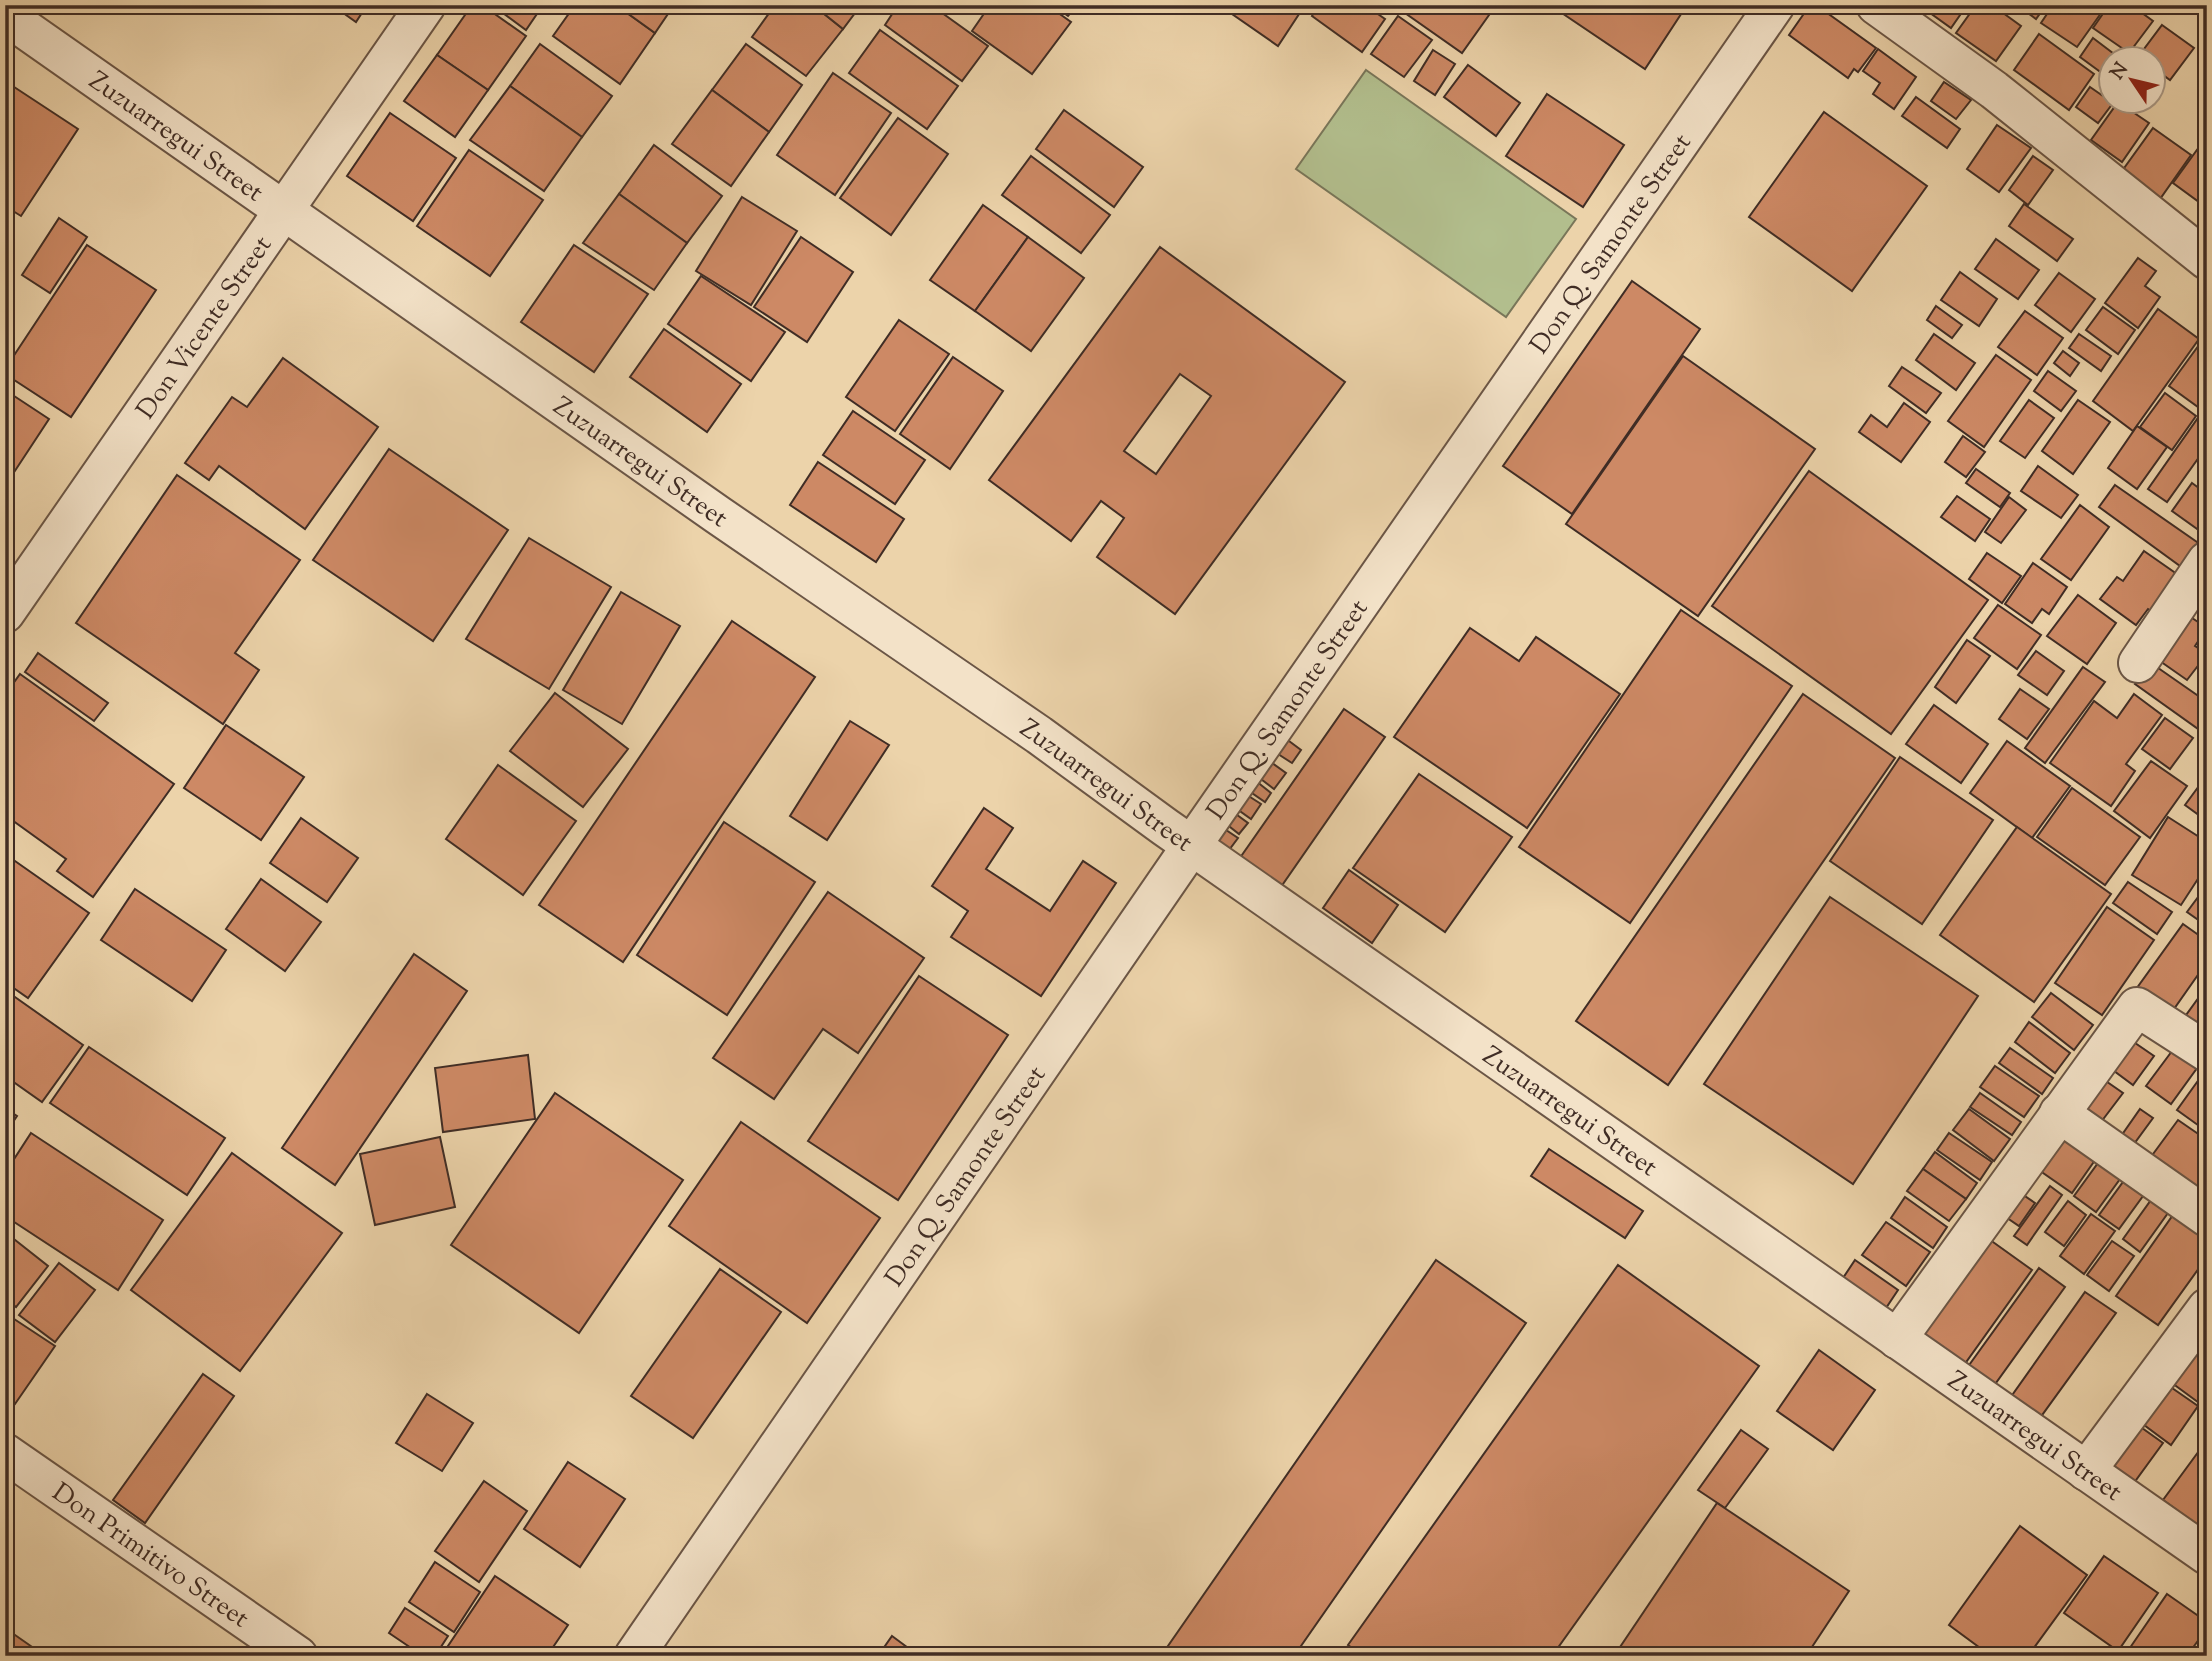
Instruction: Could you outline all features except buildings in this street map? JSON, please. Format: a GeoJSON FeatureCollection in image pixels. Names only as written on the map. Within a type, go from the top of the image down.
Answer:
{"type":"FeatureCollection","features":[{"type":"Feature","properties":{"kind":"street","name":"Don Vicente Street"},"geometry":{"type":"LineString","coordinates":[[5,613],[426,5]]}},
{"type":"Feature","properties":{"kind":"street","name":"Don Q. Samonte Street"},"geometry":{"type":"LineString","coordinates":[[634,1656],[1775,5]]}},
{"type":"Feature","properties":{"kind":"street"},"geometry":{"type":"LineString","coordinates":[[1876,5],[1994,90],[2207,260]]}},
{"type":"Feature","properties":{"kind":"street","name":"Zuzuarregui Street"},"geometry":{"type":"LineString","coordinates":[[5,15],[718,515],[1039,735],[1192,845],[2207,1555]]}},
{"type":"Feature","properties":{"kind":"street"},"geometry":{"type":"LineString","coordinates":[[2138,663],[2207,561]]}},
{"type":"Feature","properties":{"kind":"street"},"geometry":{"type":"LineString","coordinates":[[1897,1339],[2137,1007],[2207,1052]]}},
{"type":"Feature","properties":{"kind":"street"},"geometry":{"type":"LineString","coordinates":[[2059,1113],[2207,1217]]}},
{"type":"Feature","properties":{"kind":"street"},"geometry":{"type":"LineString","coordinates":[[2086,1471],[2207,1308]]}},
{"type":"Feature","properties":{"kind":"street","name":"Don Primitivo Street"},"geometry":{"type":"LineString","coordinates":[[5,1453],[298,1656]]}},
{"type":"Feature","properties":{"kind":"green space"},"geometry":{"type":"Polygon","coordinates":[[[1366,70],[1576,219],[1506,317],[1296,169],[1366,70]]]}}]}
